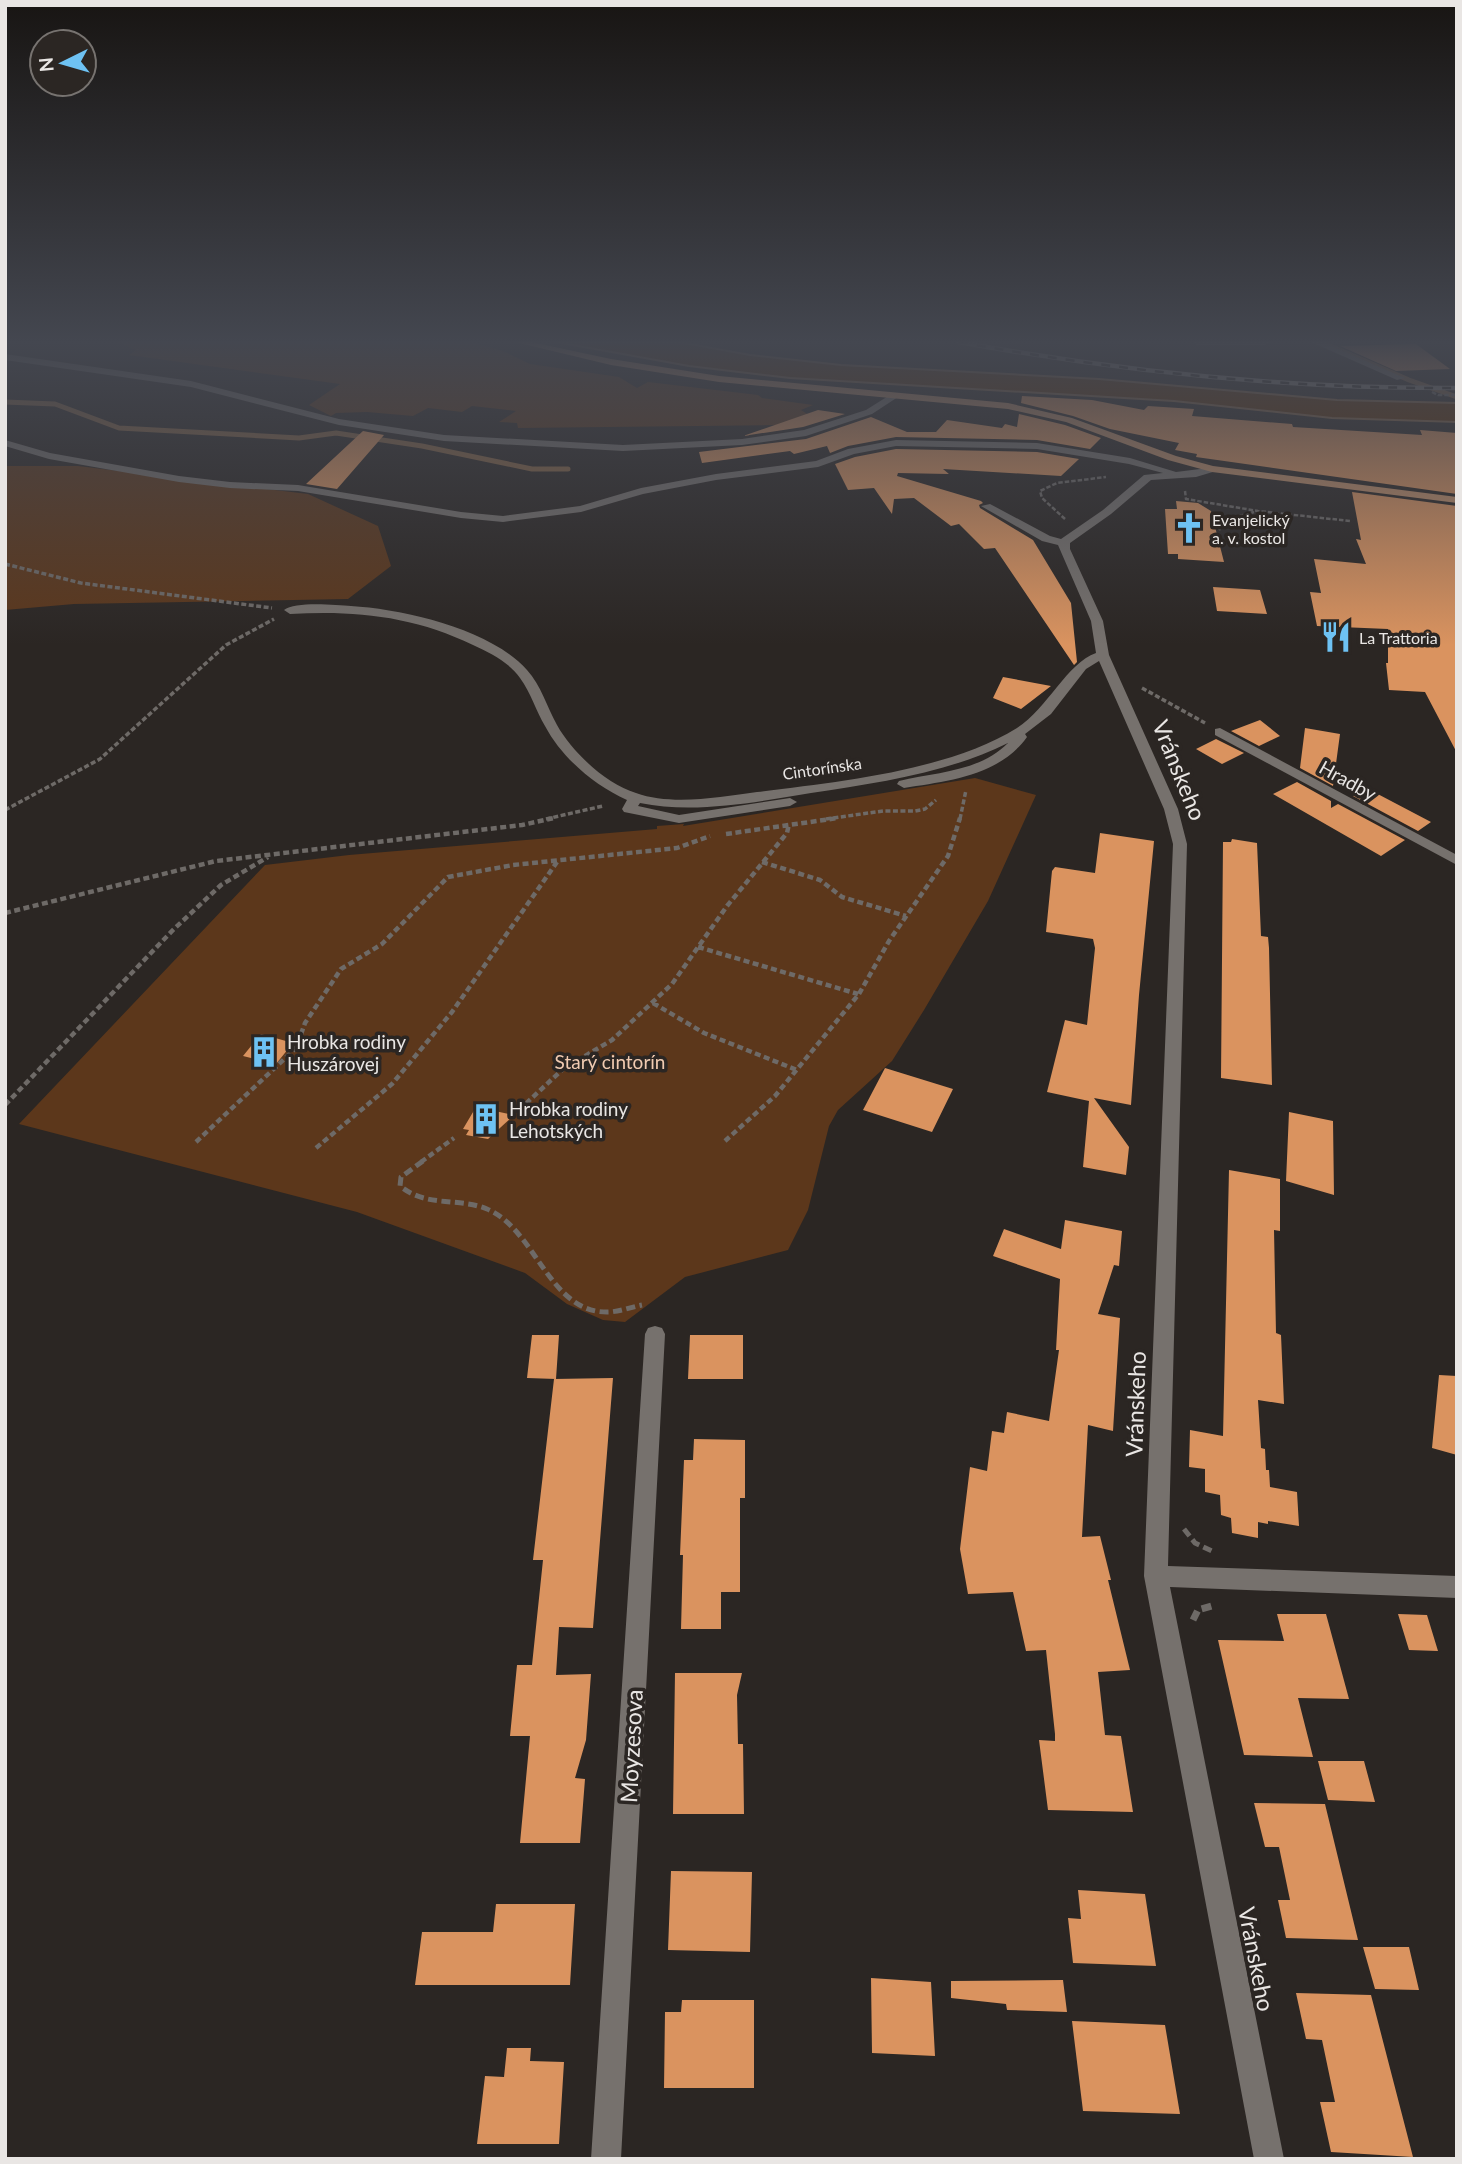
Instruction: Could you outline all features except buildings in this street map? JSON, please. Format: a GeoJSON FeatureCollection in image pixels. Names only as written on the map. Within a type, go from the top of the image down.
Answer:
{"type":"FeatureCollection","features":[{"type":"Feature","properties":{"kind":"main road"},"geometry":{"type":"LineString","coordinates":[[1130,443],[1212,469],[1457,500]]}},
{"type":"Feature","properties":{"kind":"street"},"geometry":{"type":"LineString","coordinates":[[5,443],[49,456],[179,479],[230,485],[298,488],[461,515],[503,519],[581,509],[641,491],[716,477],[818,464],[852,452],[896,443],[1037,446],[1130,461],[1180,479]]}},
{"type":"Feature","properties":{"kind":"street"},"geometry":{"type":"LineString","coordinates":[[512,443],[623,448],[722,443]]}},
{"type":"Feature","properties":{"kind":"street"},"geometry":{"type":"LineString","coordinates":[[1064,543],[1148,477],[1180,479],[1212,469]]}},
{"type":"Feature","properties":{"kind":"street"},"geometry":{"type":"LineString","coordinates":[[986,506],[1046,538],[1064,543]]}},
{"type":"Feature","properties":{"kind":"street"},"geometry":{"type":"LineString","coordinates":[[1064,543],[1064,549],[1097,621],[1103,655]]}},
{"type":"Feature","properties":{"kind":"street","name":"Cintorínska"},"geometry":{"type":"LineString","coordinates":[[290,610],[325,607],[388,611],[427,620],[462,633],[506,657],[525,676],[556,735],[591,771],[635,799],[659,802],[713,802],[900,775],[980,751],[1025,728],[1041,716],[1088,661],[1103,655]]}},
{"type":"Feature","properties":{"kind":"street","name":"Vránskeho"},"geometry":{"type":"LineString","coordinates":[[1103,655],[1171,808],[1180,844],[1156,1576],[1269,2159]]}},
{"type":"Feature","properties":{"kind":"street"},"geometry":{"type":"LineString","coordinates":[[635,799],[629,809],[679,818],[962,782],[1017,743],[1025,728]]}},
{"type":"Feature","properties":{"kind":"street","name":"Hradby"},"geometry":{"type":"LineString","coordinates":[[1220,732],[1457,861]]}},
{"type":"Feature","properties":{"kind":"street","name":"Moyzesova"},"geometry":{"type":"LineString","coordinates":[[606,2159],[655,1334]]}},
{"type":"Feature","properties":{"kind":"street"},"geometry":{"type":"LineString","coordinates":[[1156,1576],[1457,1587]]}},
{"type":"Feature","properties":{"kind":"path"},"geometry":{"type":"LineString","coordinates":[[1082,528],[1063,518],[1042,498],[1040,491],[1057,483],[1111,475]]}},
{"type":"Feature","properties":{"kind":"path"},"geometry":{"type":"LineString","coordinates":[[1180,479],[1186,499],[1258,512],[1350,521]]}},
{"type":"Feature","properties":{"kind":"path"},"geometry":{"type":"LineString","coordinates":[[1219,530],[1225,520],[1258,512]]}},
{"type":"Feature","properties":{"kind":"path"},"geometry":{"type":"LineString","coordinates":[[5,564],[82,583],[290,610]]}},
{"type":"Feature","properties":{"kind":"path"},"geometry":{"type":"LineString","coordinates":[[5,810],[100,759],[162,700],[226,645],[290,610]]}},
{"type":"Feature","properties":{"kind":"path"},"geometry":{"type":"LineString","coordinates":[[1146,690],[1220,732]]}},
{"type":"Feature","properties":{"kind":"path"},"geometry":{"type":"LineString","coordinates":[[725,1141],[775,1096],[859,994],[951,848],[962,782]]}},
{"type":"Feature","properties":{"kind":"path"},"geometry":{"type":"LineString","coordinates":[[196,1142],[296,1048],[305,1023],[341,970],[382,944],[442,881],[466,873],[623,851],[677,848],[712,835],[877,812],[920,810],[945,793]]}},
{"type":"Feature","properties":{"kind":"path"},"geometry":{"type":"LineString","coordinates":[[5,913],[216,861],[522,825],[635,799]]}},
{"type":"Feature","properties":{"kind":"path"},"geometry":{"type":"LineString","coordinates":[[780,804],[789,826]]}},
{"type":"Feature","properties":{"kind":"path"},"geometry":{"type":"LineString","coordinates":[[519,1110],[563,1069],[612,1040],[672,984],[789,826]]}},
{"type":"Feature","properties":{"kind":"path"},"geometry":{"type":"LineString","coordinates":[[5,1105],[221,885],[272,855]]}},
{"type":"Feature","properties":{"kind":"path"},"geometry":{"type":"LineString","coordinates":[[316,1148],[378,1098],[401,1074],[452,1012],[558,861]]}},
{"type":"Feature","properties":{"kind":"path"},"geometry":{"type":"LineString","coordinates":[[762,862],[820,880],[842,897],[906,916]]}},
{"type":"Feature","properties":{"kind":"path"},"geometry":{"type":"LineString","coordinates":[[698,947],[859,994]]}},
{"type":"Feature","properties":{"kind":"path"},"geometry":{"type":"LineString","coordinates":[[652,1003],[676,1021],[797,1070]]}},
{"type":"Feature","properties":{"kind":"path"},"geometry":{"type":"LineString","coordinates":[[454,1138],[401,1177],[400,1186],[408,1194],[423,1200],[487,1209],[503,1218],[521,1231],[554,1284],[570,1300],[588,1308],[623,1311],[642,1305]]}},
{"type":"Feature","properties":{"kind":"path"},"geometry":{"type":"LineString","coordinates":[[1158,1500],[1175,1504],[1180,1525],[1195,1543],[1220,1555]]}},
{"type":"Feature","properties":{"kind":"path"},"geometry":{"type":"LineString","coordinates":[[1188,1630],[1198,1610],[1218,1605]]}},
{"type":"Feature","properties":{"kind":"green space"},"geometry":{"type":"Polygon","coordinates":[[[5,466],[78,466],[308,494],[378,526],[391,566],[348,599],[74,604],[5,610],[5,466]]]}},
{"type":"Feature","properties":{"kind":"green space","name":"Starý cintorín"},"geometry":{"type":"Polygon","coordinates":[[[975,778],[1036,795],[988,901],[924,1010],[892,1061],[838,1110],[829,1126],[808,1210],[788,1250],[685,1277],[625,1322],[603,1320],[567,1304],[525,1273],[357,1212],[19,1124],[265,865],[349,855],[657,829],[657,826],[684,824],[683,826],[975,778]]]}},
{"type":"Feature","properties":{"kind":"waterway"},"geometry":{"type":"LineString","coordinates":[[402,443],[532,469],[568,469]]}},
{"type":"Feature","properties":{"kind":"place","name":"Evanjelický a. v. kostol"},"geometry":{"type":"Point","coordinates":[1189,528]}},
{"type":"Feature","properties":{"kind":"place","name":"La Trattoria"},"geometry":{"type":"Point","coordinates":[1336,637]}},
{"type":"Feature","properties":{"kind":"place","name":"Hrobka rodiny Huszárovej"},"geometry":{"type":"Point","coordinates":[264,1052]}},
{"type":"Feature","properties":{"kind":"place","name":"Hrobka rodiny Lehotských"},"geometry":{"type":"Point","coordinates":[486,1119]}}]}
